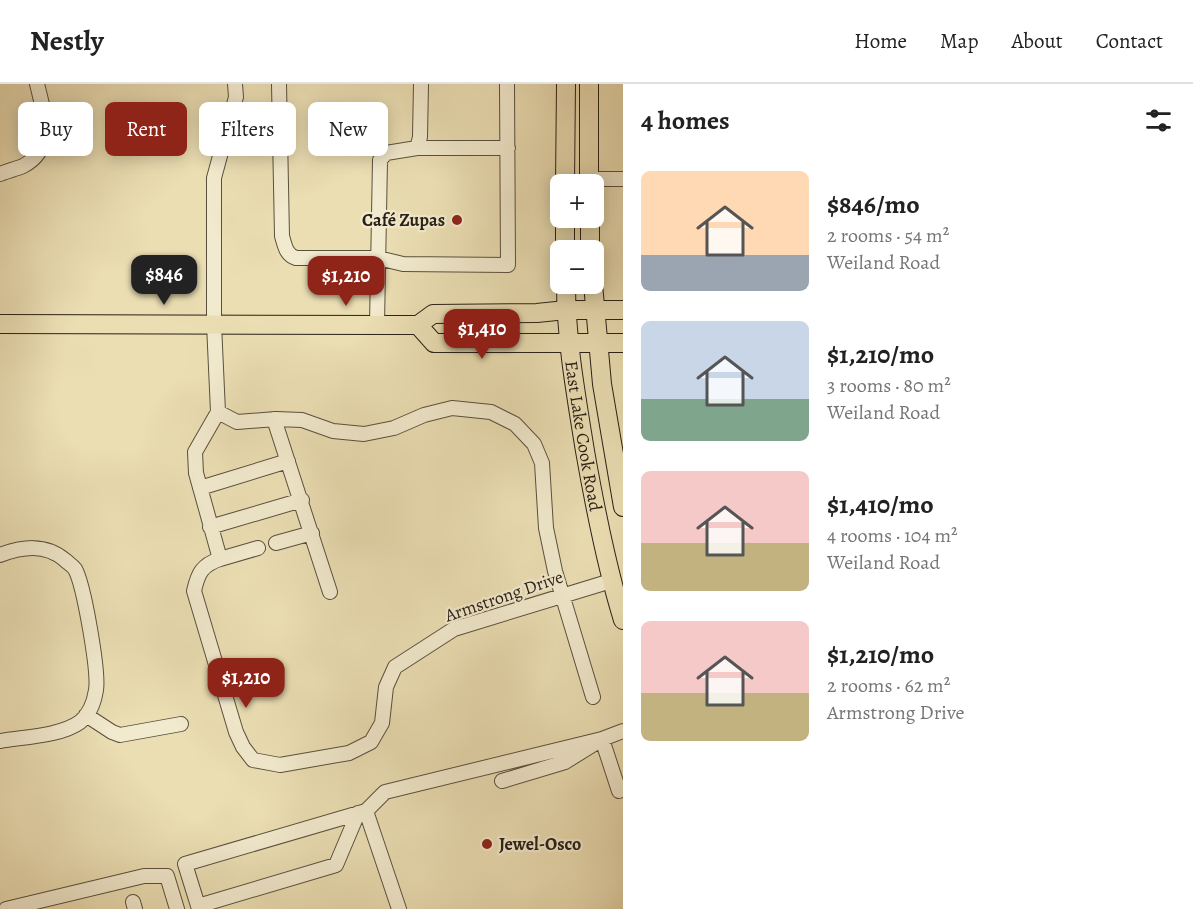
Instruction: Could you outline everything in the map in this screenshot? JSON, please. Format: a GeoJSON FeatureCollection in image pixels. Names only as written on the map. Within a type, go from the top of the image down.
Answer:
{"type":"FeatureCollection","features":[{"type":"Feature","properties":{"kind":"main road"},"geometry":{"type":"LineString","coordinates":[[565,174],[566,84]]}},
{"type":"Feature","properties":{"kind":"main road"},"geometry":{"type":"LineString","coordinates":[[589,84],[590,174]]}},
{"type":"Feature","properties":{"kind":"main road","name":"East Lake Cook Road"},"geometry":{"type":"LineString","coordinates":[[566,294],[568,342],[592,490],[611,581],[623,620]]}},
{"type":"Feature","properties":{"kind":"main road","name":"East Lake Cook Road"},"geometry":{"type":"LineString","coordinates":[[594,294],[602,384],[623,507]]}},
{"type":"Feature","properties":{"kind":"main road"},"geometry":{"type":"LineString","coordinates":[[0,324],[418,325],[433,314],[623,310]]}},
{"type":"Feature","properties":{"kind":"main road"},"geometry":{"type":"LineString","coordinates":[[418,325],[434,343],[623,343]]}},
{"type":"Feature","properties":{"kind":"street"},"geometry":{"type":"LineString","coordinates":[[0,174],[24,165],[36,155],[43,143],[46,128],[37,84]]}},
{"type":"Feature","properties":{"kind":"street"},"geometry":{"type":"LineString","coordinates":[[235,84],[236,97],[214,178],[214,324],[218,412],[195,452],[196,473],[220,559],[258,548]]}},
{"type":"Feature","properties":{"kind":"street"},"geometry":{"type":"LineString","coordinates":[[279,84],[282,236],[290,256],[296,258],[378,258],[403,264],[508,265],[507,84]]}},
{"type":"Feature","properties":{"kind":"street"},"geometry":{"type":"LineString","coordinates":[[417,148],[420,137],[421,84]]}},
{"type":"Feature","properties":{"kind":"street"},"geometry":{"type":"LineString","coordinates":[[377,325],[380,160],[386,153],[417,148],[508,147]]}},
{"type":"Feature","properties":{"kind":"street"},"geometry":{"type":"LineString","coordinates":[[604,181],[623,179]]}},
{"type":"Feature","properties":{"kind":"street"},"geometry":{"type":"LineString","coordinates":[[218,412],[237,422],[274,419],[302,420],[333,431],[364,434],[394,428],[424,415],[452,408],[491,412],[515,424],[534,444],[542,463],[546,528],[555,571],[593,697]]}},
{"type":"Feature","properties":{"kind":"street"},"geometry":{"type":"LineString","coordinates":[[274,419],[330,592]]}},
{"type":"Feature","properties":{"kind":"street"},"geometry":{"type":"LineString","coordinates":[[200,488],[288,461]]}},
{"type":"Feature","properties":{"kind":"street"},"geometry":{"type":"LineString","coordinates":[[210,527],[302,501]]}},
{"type":"Feature","properties":{"kind":"street"},"geometry":{"type":"LineString","coordinates":[[276,543],[312,533]]}},
{"type":"Feature","properties":{"kind":"street"},"geometry":{"type":"LineString","coordinates":[[0,555],[31,548],[48,549],[74,568],[82,589],[96,672],[92,708],[79,722],[62,730],[0,741]]}},
{"type":"Feature","properties":{"kind":"street","name":"Armstrong Drive"},"geometry":{"type":"LineString","coordinates":[[220,559],[207,563],[198,573],[194,591],[236,732],[243,747],[253,760],[280,765],[349,753],[371,742],[382,723],[386,687],[394,667],[454,629],[611,581]]}},
{"type":"Feature","properties":{"kind":"street"},"geometry":{"type":"LineString","coordinates":[[86,715],[120,735],[181,724]]}},
{"type":"Feature","properties":{"kind":"street"},"geometry":{"type":"LineString","coordinates":[[362,812],[336,865],[198,908],[185,864],[362,812],[386,792],[602,739],[623,731]]}},
{"type":"Feature","properties":{"kind":"street"},"geometry":{"type":"LineString","coordinates":[[502,781],[565,762],[602,739]]}},
{"type":"Feature","properties":{"kind":"street"},"geometry":{"type":"LineString","coordinates":[[602,739],[619,791]]}},
{"type":"Feature","properties":{"kind":"street"},"geometry":{"type":"LineString","coordinates":[[362,812],[399,909]]}},
{"type":"Feature","properties":{"kind":"street"},"geometry":{"type":"LineString","coordinates":[[6,909],[144,876],[167,876],[177,909]]}},
{"type":"Feature","properties":{"kind":"place","name":"Café Zupas"},"geometry":{"type":"Point","coordinates":[457,220]}},
{"type":"Feature","properties":{"kind":"place","name":"Jewel-Osco"},"geometry":{"type":"Point","coordinates":[487,844]}}]}
